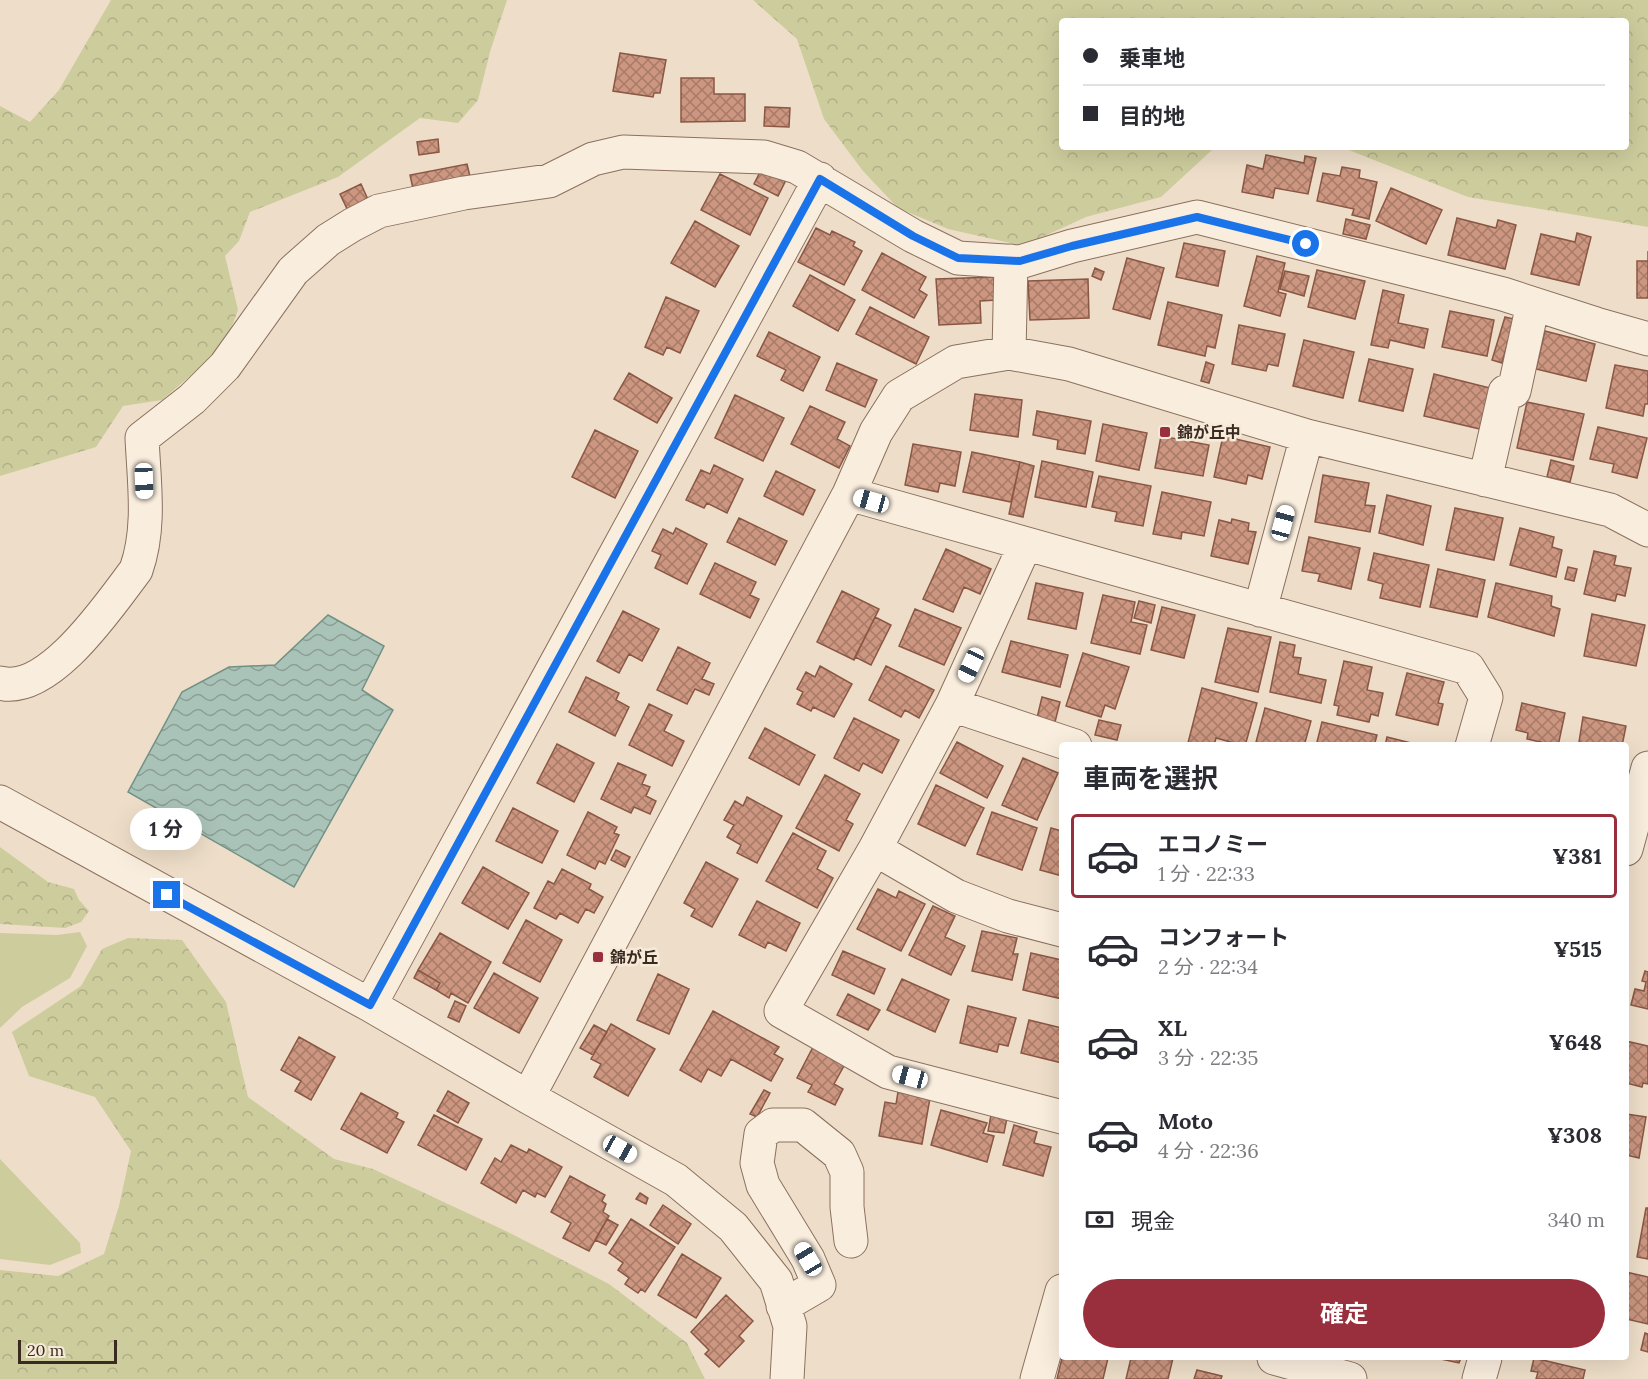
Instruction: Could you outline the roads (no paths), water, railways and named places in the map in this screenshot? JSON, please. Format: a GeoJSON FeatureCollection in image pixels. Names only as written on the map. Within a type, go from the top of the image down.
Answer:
{"type":"FeatureCollection","features":[{"type":"Feature","properties":{"kind":"street"},"geometry":{"type":"LineString","coordinates":[[0,683],[9,685],[39,676],[69,653],[136,570],[141,556],[145,524],[142,438],[192,399],[225,366],[293,271],[328,240],[379,211],[464,193],[549,181],[593,159],[623,152],[764,157],[797,167],[913,236],[958,258],[1020,261],[1072,246],[1197,217],[1503,294],[1648,339]]}},
{"type":"Feature","properties":{"kind":"street"},"geometry":{"type":"LineString","coordinates":[[370,1005],[820,179]]}},
{"type":"Feature","properties":{"kind":"street"},"geometry":{"type":"LineString","coordinates":[[1009,353],[1011,261]]}},
{"type":"Feature","properties":{"kind":"street"},"geometry":{"type":"LineString","coordinates":[[1485,480],[1505,392],[1514,391],[1533,304]]}},
{"type":"Feature","properties":{"kind":"street"},"geometry":{"type":"LineString","coordinates":[[528,1097],[849,494],[876,432],[899,396],[956,362],[1009,353],[1069,364],[1307,436],[1610,510],[1648,530]]}},
{"type":"Feature","properties":{"kind":"street"},"geometry":{"type":"LineString","coordinates":[[1260,610],[1307,436]]}},
{"type":"Feature","properties":{"kind":"street"},"geometry":{"type":"LineString","coordinates":[[849,494],[1468,668],[1486,697],[1473,742]]}},
{"type":"Feature","properties":{"kind":"street"},"geometry":{"type":"LineString","coordinates":[[1025,545],[952,705],[875,849],[781,1011],[888,1072],[1059,1116]]}},
{"type":"Feature","properties":{"kind":"street"},"geometry":{"type":"LineString","coordinates":[[952,705],[1063,742]]}},
{"type":"Feature","properties":{"kind":"street"},"geometry":{"type":"LineString","coordinates":[[1629,838],[1648,768]]}},
{"type":"Feature","properties":{"kind":"street"},"geometry":{"type":"LineString","coordinates":[[0,802],[370,1005],[676,1180],[733,1227],[776,1281],[790,1326],[787,1379]]}},
{"type":"Feature","properties":{"kind":"street"},"geometry":{"type":"LineString","coordinates":[[875,849],[956,896],[1008,916],[1059,929]]}},
{"type":"Feature","properties":{"kind":"street"},"geometry":{"type":"LineString","coordinates":[[783,1306],[819,1285],[808,1259],[763,1185],[757,1163],[761,1134],[772,1125],[803,1125],[839,1154],[847,1172],[847,1207],[851,1241]]}},
{"type":"Feature","properties":{"kind":"street"},"geometry":{"type":"LineString","coordinates":[[1037,1379],[1059,1305]]}},
{"type":"Feature","properties":{"kind":"street"},"geometry":{"type":"LineString","coordinates":[[1281,1360],[1350,1379]]}},
{"type":"Feature","properties":{"kind":"street"},"geometry":{"type":"LineString","coordinates":[[1479,1379],[1484,1360]]}},
{"type":"Feature","properties":{"kind":"water"},"geometry":{"type":"Polygon","coordinates":[[[328,615],[384,646],[362,690],[393,710],[294,887],[128,792],[182,692],[229,667],[275,665],[328,615]]]}},
{"type":"Feature","properties":{"kind":"place","name":"錦が丘中"},"geometry":{"type":"Point","coordinates":[1165,432]}},
{"type":"Feature","properties":{"kind":"place","name":"錦が丘"},"geometry":{"type":"Point","coordinates":[598,957]}}]}
